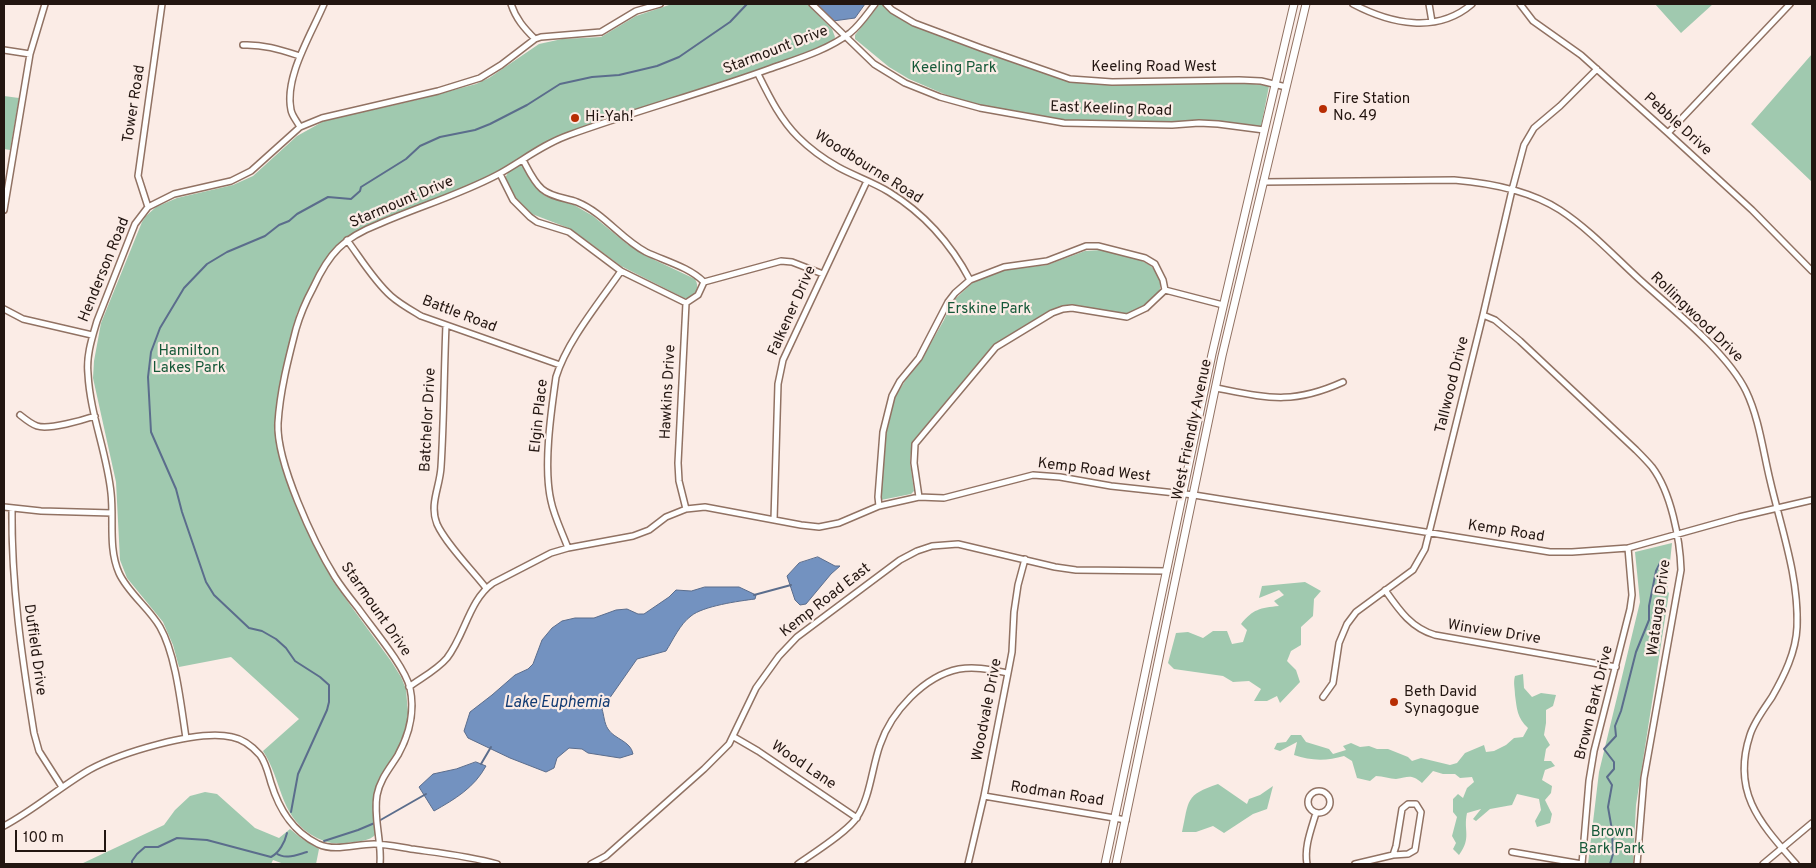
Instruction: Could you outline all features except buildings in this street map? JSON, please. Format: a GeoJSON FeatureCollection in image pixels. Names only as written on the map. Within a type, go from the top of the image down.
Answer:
{"type":"FeatureCollection","features":[{"type":"Feature","properties":{"kind":"main road","name":"West Friendly Avenue"},"geometry":{"type":"LineString","coordinates":[[1105,864],[1223,305],[1294,4]]}},
{"type":"Feature","properties":{"kind":"main road","name":"West Friendly Avenue"},"geometry":{"type":"LineString","coordinates":[[1116,864],[1216,388],[1306,4]]}},
{"type":"Feature","properties":{"kind":"street"},"geometry":{"type":"LineString","coordinates":[[4,210],[30,54],[45,4]]}},
{"type":"Feature","properties":{"kind":"street","name":"Tower Road"},"geometry":{"type":"LineString","coordinates":[[148,207],[138,176],[162,4]]}},
{"type":"Feature","properties":{"kind":"street"},"geometry":{"type":"LineString","coordinates":[[300,127],[291,112],[289,97],[292,80],[300,56],[324,4]]}},
{"type":"Feature","properties":{"kind":"street"},"geometry":{"type":"LineString","coordinates":[[511,4],[520,24],[535,39],[601,32],[648,5],[660,4]]}},
{"type":"Feature","properties":{"kind":"street","name":"East Keeling Road"},"geometry":{"type":"LineString","coordinates":[[812,4],[874,64],[906,83],[940,97],[980,108],[1064,124],[1208,124],[1264,130]]}},
{"type":"Feature","properties":{"kind":"street","name":"Starmount Drive"},"geometry":{"type":"LineString","coordinates":[[380,864],[381,845],[376,811],[377,795],[382,780],[399,753],[407,735],[412,714],[409,686],[394,658],[335,577],[318,546],[284,462],[279,433],[281,400],[287,362],[299,320],[326,261],[347,240],[356,234],[377,224],[468,190],[571,134],[758,74],[812,54],[831,45],[854,30],[875,4]]}},
{"type":"Feature","properties":{"kind":"street","name":"Keeling Road West"},"geometry":{"type":"LineString","coordinates":[[886,4],[892,10],[914,23],[1070,79],[1112,82],[1239,80],[1261,81],[1286,87]]}},
{"type":"Feature","properties":{"kind":"street"},"geometry":{"type":"LineString","coordinates":[[1353,4],[1377,15],[1397,21],[1415,23],[1449,18],[1463,12],[1472,4]]}},
{"type":"Feature","properties":{"kind":"street"},"geometry":{"type":"LineString","coordinates":[[1429,4],[1432,22]]}},
{"type":"Feature","properties":{"kind":"street","name":"Pebble Drive"},"geometry":{"type":"LineString","coordinates":[[1520,4],[1533,21],[1575,51],[1668,133],[1752,210],[1812,271]]}},
{"type":"Feature","properties":{"kind":"street"},"geometry":{"type":"LineString","coordinates":[[1668,133],[1790,4]]}},
{"type":"Feature","properties":{"kind":"street","name":"Henderson Road"},"geometry":{"type":"LineString","coordinates":[[186,738],[174,669],[161,628],[119,574],[115,561],[112,546],[111,492],[87,372],[92,335],[135,224],[148,207],[174,194],[231,181],[251,171],[300,127],[322,118],[438,92],[480,78],[501,66],[535,39]]}},
{"type":"Feature","properties":{"kind":"street"},"geometry":{"type":"LineString","coordinates":[[243,45],[256,44],[300,56]]}},
{"type":"Feature","properties":{"kind":"street"},"geometry":{"type":"LineString","coordinates":[[4,50],[30,54]]}},
{"type":"Feature","properties":{"kind":"street","name":"Tallwood Drive"},"geometry":{"type":"LineString","coordinates":[[1323,698],[1334,683],[1339,643],[1346,624],[1356,612],[1413,570],[1422,555],[1430,533],[1524,145],[1529,135],[1544,118],[1560,106],[1596,69]]}},
{"type":"Feature","properties":{"kind":"street","name":"Woodbourne Road"},"geometry":{"type":"LineString","coordinates":[[758,74],[781,116],[810,148],[838,167],[889,192],[930,223],[959,259],[970,280]]}},
{"type":"Feature","properties":{"kind":"street"},"geometry":{"type":"LineString","coordinates":[[523,160],[535,181],[547,193],[577,202],[589,208],[629,241],[645,251],[697,276],[704,282]]}},
{"type":"Feature","properties":{"kind":"street"},"geometry":{"type":"LineString","coordinates":[[500,174],[513,200],[530,217],[538,222],[569,232],[620,271],[686,303],[698,295],[704,282],[781,260],[792,262],[823,274]]}},
{"type":"Feature","properties":{"kind":"street","name":"Rollingwood Drive"},"geometry":{"type":"LineString","coordinates":[[1263,182],[1454,180],[1475,182],[1512,190],[1535,198],[1559,209],[1582,227],[1701,336],[1736,374],[1746,392],[1756,420],[1795,585],[1797,627],[1796,643],[1780,683],[1750,733],[1746,752],[1745,789],[1754,811],[1763,826],[1796,864]]}},
{"type":"Feature","properties":{"kind":"street","name":"Falkener Drive"},"geometry":{"type":"LineString","coordinates":[[774,520],[778,384],[783,360],[867,181]]}},
{"type":"Feature","properties":{"kind":"street","name":"Battle Road"},"geometry":{"type":"LineString","coordinates":[[347,240],[379,283],[392,297],[421,316],[560,365]]}},
{"type":"Feature","properties":{"kind":"street"},"geometry":{"type":"LineString","coordinates":[[879,506],[879,467],[883,432],[892,396],[900,381],[919,358],[948,302],[970,280],[1004,267],[1047,261],[1086,246],[1098,246],[1145,258],[1155,264],[1163,280],[1165,290]]}},
{"type":"Feature","properties":{"kind":"street","name":"Elgin Place"},"geometry":{"type":"LineString","coordinates":[[568,548],[551,503],[548,487],[548,461],[556,378],[560,365],[570,346],[620,271]]}},
{"type":"Feature","properties":{"kind":"street"},"geometry":{"type":"LineString","coordinates":[[1165,290],[1223,305]]}},
{"type":"Feature","properties":{"kind":"street"},"geometry":{"type":"LineString","coordinates":[[919,497],[914,463],[915,444],[996,347],[1063,308],[1127,316],[1146,308],[1165,290]]}},
{"type":"Feature","properties":{"kind":"street","name":"Hawkins Drive"},"geometry":{"type":"LineString","coordinates":[[686,303],[678,463],[679,481],[686,509]]}},
{"type":"Feature","properties":{"kind":"street"},"geometry":{"type":"LineString","coordinates":[[4,309],[6,312],[23,319],[92,335]]}},
{"type":"Feature","properties":{"kind":"street","name":"Watauga Drive"},"geometry":{"type":"LineString","coordinates":[[1483,315],[1495,320],[1520,341],[1653,468],[1662,487],[1678,535],[1681,570],[1644,778],[1637,864]]}},
{"type":"Feature","properties":{"kind":"street","name":"Batchelor Drive"},"geometry":{"type":"LineString","coordinates":[[446,325],[441,470],[434,498],[434,511],[437,523],[446,538],[486,588]]}},
{"type":"Feature","properties":{"kind":"street"},"geometry":{"type":"LineString","coordinates":[[1216,388],[1268,398],[1286,398],[1324,390],[1343,382]]}},
{"type":"Feature","properties":{"kind":"street"},"geometry":{"type":"LineString","coordinates":[[20,415],[37,426],[54,426],[81,421],[95,416]]}},
{"type":"Feature","properties":{"kind":"street","name":"Kemp Road West"},"geometry":{"type":"LineString","coordinates":[[409,686],[446,660],[486,588],[551,553],[633,536],[649,530],[666,517],[686,509],[705,506],[819,527],[839,523],[879,506],[919,497],[944,498],[1033,475],[1194,495]]}},
{"type":"Feature","properties":{"kind":"street","name":"Kemp Road"},"geometry":{"type":"LineString","coordinates":[[1194,495],[1550,552],[1628,548],[1739,517],[1812,500]]}},
{"type":"Feature","properties":{"kind":"street"},"geometry":{"type":"LineString","coordinates":[[4,507],[41,511],[112,513]]}},
{"type":"Feature","properties":{"kind":"street","name":"Duffield Drive"},"geometry":{"type":"LineString","coordinates":[[12,508],[14,598],[34,733],[39,751],[62,787]]}},
{"type":"Feature","properties":{"kind":"street","name":"Kemp Road East"},"geometry":{"type":"LineString","coordinates":[[591,864],[606,856],[704,769],[729,744],[756,688],[779,656],[797,637],[900,560],[917,551],[932,546],[958,544],[1076,570],[1167,571]]}},
{"type":"Feature","properties":{"kind":"street","name":"Brown Bark Drive"},"geometry":{"type":"LineString","coordinates":[[1582,864],[1589,781],[1598,734],[1627,626],[1631,602],[1631,572],[1628,548]]}},
{"type":"Feature","properties":{"kind":"street","name":"Woodvale Drive"},"geometry":{"type":"LineString","coordinates":[[968,864],[984,796],[1012,652],[1014,612],[1018,584],[1026,559]]}},
{"type":"Feature","properties":{"kind":"street","name":"Winview Drive"},"geometry":{"type":"LineString","coordinates":[[1385,590],[1411,624],[1435,636],[1616,667]]}},
{"type":"Feature","properties":{"kind":"street"},"geometry":{"type":"LineString","coordinates":[[798,864],[847,828],[857,818],[884,736],[895,714],[911,697],[928,682],[958,669],[974,668],[1008,673]]}},
{"type":"Feature","properties":{"kind":"street"},"geometry":{"type":"LineString","coordinates":[[4,826],[62,787],[115,758],[151,746],[186,738],[222,736],[232,737],[246,743],[261,756],[284,814],[309,839],[332,848],[374,844],[450,854],[497,864]]}},
{"type":"Feature","properties":{"kind":"street","name":"Wood Lane"},"geometry":{"type":"LineString","coordinates":[[734,737],[758,751],[857,818]]}},
{"type":"Feature","properties":{"kind":"street"},"geometry":{"type":"LineString","coordinates":[[1321,791],[1329,798],[1330,805],[1326,811],[1316,813],[1310,809],[1308,798],[1313,792],[1321,791]]}},
{"type":"Feature","properties":{"kind":"street","name":"Rodman Road"},"geometry":{"type":"LineString","coordinates":[[984,796],[1126,820]]}},
{"type":"Feature","properties":{"kind":"street"},"geometry":{"type":"LineString","coordinates":[[1355,864],[1393,855],[1408,854],[1415,850],[1421,812],[1416,804],[1408,804],[1402,809],[1393,855]]}},
{"type":"Feature","properties":{"kind":"street"},"geometry":{"type":"LineString","coordinates":[[1308,864],[1306,856],[1309,836],[1316,813]]}},
{"type":"Feature","properties":{"kind":"street"},"geometry":{"type":"LineString","coordinates":[[1763,864],[1812,823]]}},
{"type":"Feature","properties":{"kind":"street"},"geometry":{"type":"LineString","coordinates":[[1512,852],[1582,864]]}},
{"type":"Feature","properties":{"kind":"green space","name":"Hamilton Lakes Park"},"geometry":{"type":"Polygon","coordinates":[[[672,4],[807,4],[832,29],[835,37],[832,44],[805,55],[563,135],[468,187],[389,217],[355,233],[335,247],[325,260],[297,313],[284,363],[275,425],[278,451],[283,470],[301,517],[332,580],[401,677],[406,689],[408,714],[404,735],[397,751],[379,778],[374,794],[373,809],[376,834],[367,840],[342,844],[319,839],[300,826],[292,816],[263,751],[299,719],[231,657],[179,667],[173,645],[163,622],[127,578],[120,560],[116,482],[93,378],[94,361],[101,323],[142,222],[156,207],[177,198],[233,185],[253,176],[297,136],[324,121],[476,84],[489,78],[539,44],[562,39],[601,37],[636,16],[672,4]]]}},
{"type":"Feature","properties":{"kind":"green space","name":"Keeling Park"},"geometry":{"type":"Polygon","coordinates":[[[880,4],[884,4],[915,25],[979,50],[1072,82],[1111,85],[1237,82],[1269,86],[1261,127],[1203,121],[1171,123],[1064,121],[982,106],[951,97],[909,79],[889,67],[855,39],[855,35],[880,4]]]}},
{"type":"Feature","properties":{"kind":"green space"},"geometry":{"type":"Polygon","coordinates":[[[1655,4],[1713,4],[1681,33],[1655,4]]]}},
{"type":"Feature","properties":{"kind":"green space"},"geometry":{"type":"Polygon","coordinates":[[[1812,54],[1812,182],[1751,124],[1812,54]]]}},
{"type":"Feature","properties":{"kind":"green space"},"geometry":{"type":"Polygon","coordinates":[[[4,96],[19,98],[10,150],[4,149],[4,96]]]}},
{"type":"Feature","properties":{"kind":"green space"},"geometry":{"type":"Polygon","coordinates":[[[518,165],[524,167],[545,196],[574,205],[593,216],[627,244],[644,255],[695,279],[697,288],[695,293],[688,299],[684,298],[621,266],[571,229],[532,214],[516,198],[505,178],[509,171],[518,165]]]}},
{"type":"Feature","properties":{"kind":"green space","name":"Erskine Park"},"geometry":{"type":"Polygon","coordinates":[[[1101,250],[1136,259],[1152,267],[1161,281],[1159,292],[1144,306],[1127,314],[1068,305],[1049,311],[996,343],[912,442],[910,462],[914,491],[911,494],[881,500],[884,443],[895,397],[920,362],[952,302],[972,283],[1003,270],[1047,265],[1085,251],[1101,250]]]}},
{"type":"Feature","properties":{"kind":"green space","name":"Brown Bark Park"},"geometry":{"type":"Polygon","coordinates":[[[1672,543],[1667,591],[1669,593],[1636,805],[1633,864],[1588,864],[1599,772],[1640,602],[1635,552],[1672,543]]]}},
{"type":"Feature","properties":{"kind":"green space"},"geometry":{"type":"Polygon","coordinates":[[[1305,582],[1321,591],[1314,599],[1313,616],[1301,627],[1301,645],[1291,651],[1287,661],[1296,670],[1300,682],[1280,703],[1277,696],[1267,701],[1254,701],[1261,689],[1249,681],[1233,682],[1223,676],[1174,669],[1168,663],[1176,633],[1188,632],[1203,638],[1213,631],[1227,631],[1232,644],[1243,642],[1247,630],[1241,624],[1245,619],[1257,610],[1279,606],[1274,601],[1284,595],[1279,590],[1259,598],[1262,586],[1305,582]]]}},
{"type":"Feature","properties":{"kind":"green space"},"geometry":{"type":"Polygon","coordinates":[[[1523,674],[1524,688],[1532,697],[1541,693],[1556,695],[1553,706],[1546,710],[1544,735],[1550,745],[1546,749],[1544,761],[1551,761],[1555,766],[1545,770],[1542,780],[1552,786],[1551,793],[1545,800],[1552,814],[1550,823],[1537,827],[1535,821],[1541,810],[1539,799],[1517,794],[1512,805],[1490,809],[1476,821],[1473,819],[1481,809],[1467,813],[1466,839],[1459,855],[1453,849],[1456,843],[1452,836],[1457,817],[1453,812],[1453,799],[1458,794],[1463,798],[1467,788],[1474,782],[1472,777],[1460,778],[1455,774],[1443,774],[1433,771],[1422,783],[1410,777],[1396,779],[1376,776],[1370,781],[1357,778],[1352,761],[1344,756],[1319,760],[1300,757],[1294,755],[1297,742],[1280,751],[1274,749],[1277,743],[1286,742],[1291,735],[1301,735],[1306,742],[1329,749],[1333,754],[1346,750],[1343,746],[1351,743],[1360,747],[1369,746],[1377,749],[1388,749],[1408,757],[1412,761],[1421,758],[1450,765],[1457,763],[1465,753],[1484,745],[1486,752],[1494,751],[1506,745],[1514,738],[1523,737],[1528,728],[1518,713],[1514,683],[1515,676],[1523,674]]]}},
{"type":"Feature","properties":{"kind":"green space"},"geometry":{"type":"Polygon","coordinates":[[[1218,784],[1247,804],[1249,799],[1260,795],[1273,786],[1267,809],[1253,814],[1224,833],[1213,826],[1196,832],[1182,832],[1190,800],[1199,792],[1218,784]]]}},
{"type":"Feature","properties":{"kind":"green space"},"geometry":{"type":"Polygon","coordinates":[[[205,792],[217,794],[255,828],[279,838],[290,829],[319,849],[316,864],[284,864],[273,860],[271,864],[81,864],[164,825],[175,810],[190,796],[205,792]]]}},
{"type":"Feature","properties":{"kind":"water"},"geometry":{"type":"Polygon","coordinates":[[[815,4],[865,4],[855,18],[833,21],[815,4]]]}},
{"type":"Feature","properties":{"kind":"water"},"geometry":{"type":"Polygon","coordinates":[[[818,557],[835,566],[840,566],[806,604],[800,605],[795,600],[787,576],[799,563],[818,557]]]}},
{"type":"Feature","properties":{"kind":"water","name":"Lake Euphemia"},"geometry":{"type":"Polygon","coordinates":[[[705,587],[739,587],[756,595],[755,599],[722,604],[697,612],[683,623],[666,651],[637,659],[602,709],[608,729],[629,746],[633,754],[620,758],[588,753],[582,749],[569,748],[557,758],[554,768],[546,772],[510,758],[468,738],[464,731],[470,712],[515,675],[528,669],[533,664],[542,640],[552,628],[562,621],[575,618],[594,618],[616,610],[627,609],[638,614],[644,614],[676,590],[691,591],[705,587]]]}},
{"type":"Feature","properties":{"kind":"water"},"geometry":{"type":"Polygon","coordinates":[[[476,762],[486,766],[476,781],[457,797],[434,811],[419,787],[433,774],[476,762]]]}},
{"type":"Feature","properties":{"kind":"waterway"},"geometry":{"type":"LineString","coordinates":[[291,812],[298,774],[327,710],[329,685],[295,661],[286,648],[276,639],[262,631],[249,628],[214,595],[206,582],[176,489],[151,432],[148,377],[151,352],[160,328],[184,288],[207,264],[227,252],[265,236],[279,225],[328,197],[351,199],[360,191],[361,187],[406,159],[420,146],[440,137],[475,130],[490,124],[527,105],[560,84],[592,77],[619,75],[657,66],[679,57],[730,22],[747,4]]}},
{"type":"Feature","properties":{"kind":"waterway"},"geometry":{"type":"LineString","coordinates":[[1610,864],[1613,854],[1612,830],[1608,807],[1612,785],[1607,777],[1614,769],[1614,762],[1604,749],[1616,736],[1615,726],[1621,711],[1636,652],[1649,620],[1649,606],[1656,571],[1661,561]]}},
{"type":"Feature","properties":{"kind":"waterway"},"geometry":{"type":"LineString","coordinates":[[754,595],[791,585]]}},
{"type":"Feature","properties":{"kind":"waterway"},"geometry":{"type":"LineString","coordinates":[[481,764],[491,747]]}},
{"type":"Feature","properties":{"kind":"waterway"},"geometry":{"type":"LineString","coordinates":[[324,841],[377,822],[426,794]]}},
{"type":"Feature","properties":{"kind":"waterway"},"geometry":{"type":"LineString","coordinates":[[132,864],[137,854],[145,847],[158,847],[177,838],[207,840],[271,857],[277,853],[287,833]]}},
{"type":"Feature","properties":{"kind":"waterway"},"geometry":{"type":"LineString","coordinates":[[276,853],[287,857],[307,852]]}},
{"type":"Feature","properties":{"kind":"place","name":"Fire Station No. 49"},"geometry":{"type":"Point","coordinates":[1323,109]}},
{"type":"Feature","properties":{"kind":"place","name":"Hi-Yah!"},"geometry":{"type":"Point","coordinates":[575,118]}},
{"type":"Feature","properties":{"kind":"place","name":"Beth David Synagogue"},"geometry":{"type":"Point","coordinates":[1394,702]}}]}
